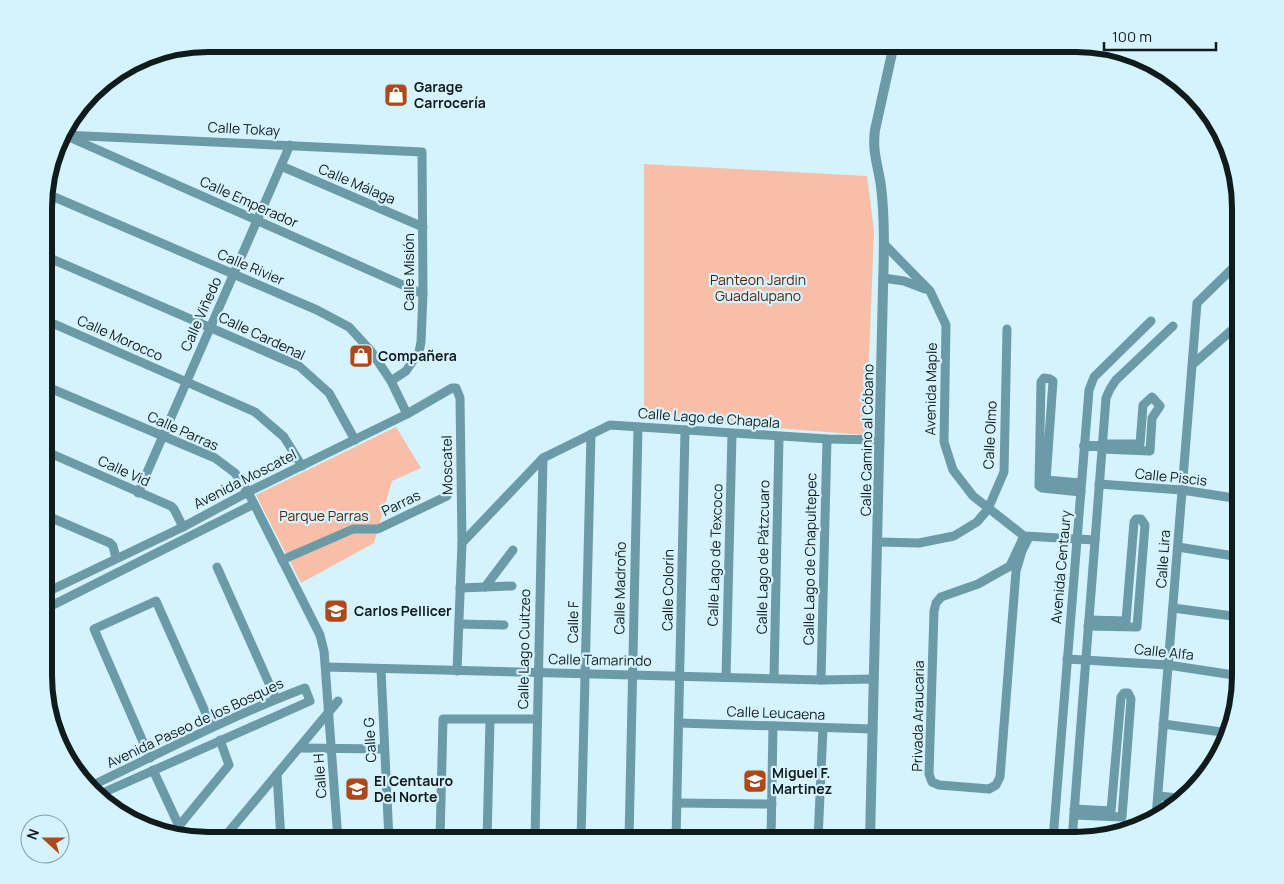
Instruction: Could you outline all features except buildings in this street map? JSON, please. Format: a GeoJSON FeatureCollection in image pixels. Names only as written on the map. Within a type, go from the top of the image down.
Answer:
{"type":"FeatureCollection","features":[{"type":"Feature","properties":{"kind":"street","name":"Calle Camino al Cóbano"},"geometry":{"type":"LineString","coordinates":[[870,832],[884,244],[881,186],[874,152],[874,142],[892,53]]}},
{"type":"Feature","properties":{"kind":"street","name":"Calle Tokay"},"geometry":{"type":"LineString","coordinates":[[72,134],[422,152]]}},
{"type":"Feature","properties":{"kind":"street","name":"Calle Emperador"},"geometry":{"type":"LineString","coordinates":[[70,137],[423,294]]}},
{"type":"Feature","properties":{"kind":"street","name":"Calle Viñedo"},"geometry":{"type":"LineString","coordinates":[[138,493],[290,146]]}},
{"type":"Feature","properties":{"kind":"street","name":"Calle Misión"},"geometry":{"type":"LineString","coordinates":[[392,381],[406,371],[419,352],[423,294],[422,152]]}},
{"type":"Feature","properties":{"kind":"street","name":"Calle Málaga"},"geometry":{"type":"LineString","coordinates":[[281,166],[423,227]]}},
{"type":"Feature","properties":{"kind":"street","name":"Calle Rivier"},"geometry":{"type":"LineString","coordinates":[[53,196],[317,310],[349,327],[371,351],[392,381],[407,414]]}},
{"type":"Feature","properties":{"kind":"street","name":"Avenida Maple"},"geometry":{"type":"LineString","coordinates":[[884,244],[930,291],[946,325],[944,442],[953,470],[973,496],[988,509],[1027,536]]}},
{"type":"Feature","properties":{"kind":"street","name":"Calle Cardenal"},"geometry":{"type":"LineString","coordinates":[[52,259],[300,366],[330,393],[355,440]]}},
{"type":"Feature","properties":{"kind":"street","name":"Calle Lira"},"geometry":{"type":"LineString","coordinates":[[1157,808],[1197,303],[1231,270]]}},
{"type":"Feature","properties":{"kind":"street"},"geometry":{"type":"LineString","coordinates":[[883,278],[904,281],[930,291]]}},
{"type":"Feature","properties":{"kind":"street","name":"Avenida Centaury"},"geometry":{"type":"LineString","coordinates":[[1054,832],[1089,390],[1094,377],[1151,321]]}},
{"type":"Feature","properties":{"kind":"street","name":"Calle Morocco"},"geometry":{"type":"LineString","coordinates":[[52,323],[255,412],[284,436],[302,466]]}},
{"type":"Feature","properties":{"kind":"street"},"geometry":{"type":"LineString","coordinates":[[1073,832],[1106,398],[1116,380],[1173,326]]}},
{"type":"Feature","properties":{"kind":"street","name":"Calle Olmo"},"geometry":{"type":"LineString","coordinates":[[878,542],[919,543],[954,536],[977,522],[988,509],[1004,472],[1007,329]]}},
{"type":"Feature","properties":{"kind":"street"},"geometry":{"type":"LineString","coordinates":[[1193,364],[1231,331]]}},
{"type":"Feature","properties":{"kind":"street"},"geometry":{"type":"LineString","coordinates":[[1044,378],[1053,381],[1046,480],[1081,487],[1042,488],[1039,486],[1041,382],[1044,378]]}},
{"type":"Feature","properties":{"kind":"street","name":"Avenida Moscatel"},"geometry":{"type":"LineString","coordinates":[[53,588],[183,527],[248,492],[407,414],[452,388],[456,388]]}},
{"type":"Feature","properties":{"kind":"street","name":"Moscatel"},"geometry":{"type":"LineString","coordinates":[[456,388],[460,398],[462,543],[457,671]]}},
{"type":"Feature","properties":{"kind":"street","name":"Calle Parras"},"geometry":{"type":"LineString","coordinates":[[52,389],[215,458],[235,473],[248,492],[320,636],[326,667],[329,711]]}},
{"type":"Feature","properties":{"kind":"street"},"geometry":{"type":"LineString","coordinates":[[1084,446],[1138,445],[1140,443],[1143,405],[1152,397],[1160,406],[1152,418],[1150,451],[1102,446]]}},
{"type":"Feature","properties":{"kind":"street","name":"Calle Lago de Chapala"},"geometry":{"type":"LineString","coordinates":[[462,543],[543,458],[610,426],[779,437],[880,440]]}},
{"type":"Feature","properties":{"kind":"street","name":"Calle Madroño"},"geometry":{"type":"LineString","coordinates":[[629,831],[638,427]]}},
{"type":"Feature","properties":{"kind":"street","name":"Calle Colorín"},"geometry":{"type":"LineString","coordinates":[[676,832],[685,430]]}},
{"type":"Feature","properties":{"kind":"street","name":"Calle F"},"geometry":{"type":"LineString","coordinates":[[581,831],[591,434]]}},
{"type":"Feature","properties":{"kind":"street","name":"Calle Lago de Texcoco"},"geometry":{"type":"LineString","coordinates":[[726,677],[732,434]]}},
{"type":"Feature","properties":{"kind":"street","name":"Calle Lago de Pátzcuaro"},"geometry":{"type":"LineString","coordinates":[[774,678],[779,437]]}},
{"type":"Feature","properties":{"kind":"street","name":"Calle Lago de Chapultepec"},"geometry":{"type":"LineString","coordinates":[[821,680],[827,439]]}},
{"type":"Feature","properties":{"kind":"street","name":"Calle Vid"},"geometry":{"type":"LineString","coordinates":[[53,454],[171,506],[183,527]]}},
{"type":"Feature","properties":{"kind":"street","name":"Calle Lago Cuitzeo"},"geometry":{"type":"LineString","coordinates":[[535,831],[543,458]]}},
{"type":"Feature","properties":{"kind":"street","name":"Calle Piscis"},"geometry":{"type":"LineString","coordinates":[[1099,484],[1182,490],[1231,498]]}},
{"type":"Feature","properties":{"kind":"street","name":"Parras"},"geometry":{"type":"LineString","coordinates":[[282,560],[353,529],[378,529],[447,496]]}},
{"type":"Feature","properties":{"kind":"street","name":"Avenida Moscatel"},"geometry":{"type":"LineString","coordinates":[[53,605],[254,504]]}},
{"type":"Feature","properties":{"kind":"street"},"geometry":{"type":"LineString","coordinates":[[53,518],[110,543],[115,549],[116,558]]}},
{"type":"Feature","properties":{"kind":"street"},"geometry":{"type":"LineString","coordinates":[[1136,519],[1141,519],[1145,525],[1137,627],[1088,623],[1126,621],[1134,522],[1136,519]]}},
{"type":"Feature","properties":{"kind":"street"},"geometry":{"type":"LineString","coordinates":[[1027,536],[1095,540]]}},
{"type":"Feature","properties":{"kind":"street","name":"Privada Araucaria"},"geometry":{"type":"LineString","coordinates":[[1013,569],[942,597],[936,603],[934,611],[929,774],[932,782],[939,785],[989,789],[996,785],[1000,777],[1013,569],[1027,536]]}},
{"type":"Feature","properties":{"kind":"street"},"geometry":{"type":"LineString","coordinates":[[1178,547],[1231,555]]}},
{"type":"Feature","properties":{"kind":"street"},"geometry":{"type":"LineString","coordinates":[[485,587],[513,550]]}},
{"type":"Feature","properties":{"kind":"street"},"geometry":{"type":"LineString","coordinates":[[217,567],[276,699]]}},
{"type":"Feature","properties":{"kind":"street"},"geometry":{"type":"LineString","coordinates":[[460,588],[512,586]]}},
{"type":"Feature","properties":{"kind":"street"},"geometry":{"type":"LineString","coordinates":[[150,758],[94,629],[156,601],[212,727]]}},
{"type":"Feature","properties":{"kind":"street"},"geometry":{"type":"LineString","coordinates":[[1173,608],[1231,616]]}},
{"type":"Feature","properties":{"kind":"street"},"geometry":{"type":"LineString","coordinates":[[459,624],[504,625]]}},
{"type":"Feature","properties":{"kind":"street","name":"Calle Alfa"},"geometry":{"type":"LineString","coordinates":[[1067,659],[1168,665],[1231,675]]}},
{"type":"Feature","properties":{"kind":"street","name":"Calle Tamarindo"},"geometry":{"type":"LineString","coordinates":[[326,667],[821,680],[874,679]]}},
{"type":"Feature","properties":{"kind":"street","name":"Calle G"},"geometry":{"type":"LineString","coordinates":[[381,669],[389,831]]}},
{"type":"Feature","properties":{"kind":"street","name":"Avenida Paseo de los Bosques"},"geometry":{"type":"LineString","coordinates":[[96,784],[212,727],[305,688],[310,701],[105,792]]}},
{"type":"Feature","properties":{"kind":"street"},"geometry":{"type":"LineString","coordinates":[[1124,693],[1128,693],[1131,699],[1122,817],[1074,812],[1111,811],[1120,697],[1124,693]]}},
{"type":"Feature","properties":{"kind":"street"},"geometry":{"type":"LineString","coordinates":[[231,831],[338,701]]}},
{"type":"Feature","properties":{"kind":"street","name":"Calle H"},"geometry":{"type":"LineString","coordinates":[[329,711],[338,831]]}},
{"type":"Feature","properties":{"kind":"street"},"geometry":{"type":"LineString","coordinates":[[440,831],[443,719],[536,719]]}},
{"type":"Feature","properties":{"kind":"street"},"geometry":{"type":"LineString","coordinates":[[487,831],[490,720]]}},
{"type":"Feature","properties":{"kind":"street","name":"Calle Leucaena"},"geometry":{"type":"LineString","coordinates":[[679,723],[873,728]]}},
{"type":"Feature","properties":{"kind":"street"},"geometry":{"type":"LineString","coordinates":[[1163,724],[1221,732]]}},
{"type":"Feature","properties":{"kind":"street"},"geometry":{"type":"LineString","coordinates":[[771,832],[773,726]]}},
{"type":"Feature","properties":{"kind":"street"},"geometry":{"type":"LineString","coordinates":[[818,832],[822,728]]}},
{"type":"Feature","properties":{"kind":"street"},"geometry":{"type":"LineString","coordinates":[[153,770],[179,826],[229,765],[220,740]]}},
{"type":"Feature","properties":{"kind":"street"},"geometry":{"type":"LineString","coordinates":[[180,742],[186,755]]}},
{"type":"Feature","properties":{"kind":"street"},"geometry":{"type":"LineString","coordinates":[[299,748],[384,749]]}},
{"type":"Feature","properties":{"kind":"street"},"geometry":{"type":"LineString","coordinates":[[277,774],[280,831]]}},
{"type":"Feature","properties":{"kind":"street"},"geometry":{"type":"LineString","coordinates":[[1158,796],[1172,797]]}},
{"type":"Feature","properties":{"kind":"street"},"geometry":{"type":"LineString","coordinates":[[677,803],[772,804]]}},
{"type":"Feature","properties":{"kind":"green space","name":"Panteon Jardin Guadalupano"},"geometry":{"type":"Polygon","coordinates":[[[644,164],[867,176],[874,231],[866,435],[644,418],[644,164]]]}},
{"type":"Feature","properties":{"kind":"green space","name":"Parque Parras"},"geometry":{"type":"Polygon","coordinates":[[[396,427],[421,468],[392,481],[374,543],[301,583],[256,495],[396,427]]]}},
{"type":"Feature","properties":{"kind":"place","name":"Garage Carrocería"},"geometry":{"type":"Point","coordinates":[396,95]}},
{"type":"Feature","properties":{"kind":"place","name":"Compañera"},"geometry":{"type":"Point","coordinates":[361,356]}},
{"type":"Feature","properties":{"kind":"place","name":"Carlos Pellicer"},"geometry":{"type":"Point","coordinates":[336,611]}},
{"type":"Feature","properties":{"kind":"place","name":"Miguel F. Martinez"},"geometry":{"type":"Point","coordinates":[755,781]}},
{"type":"Feature","properties":{"kind":"place","name":"El Centauro Del Norte"},"geometry":{"type":"Point","coordinates":[357,789]}}]}
